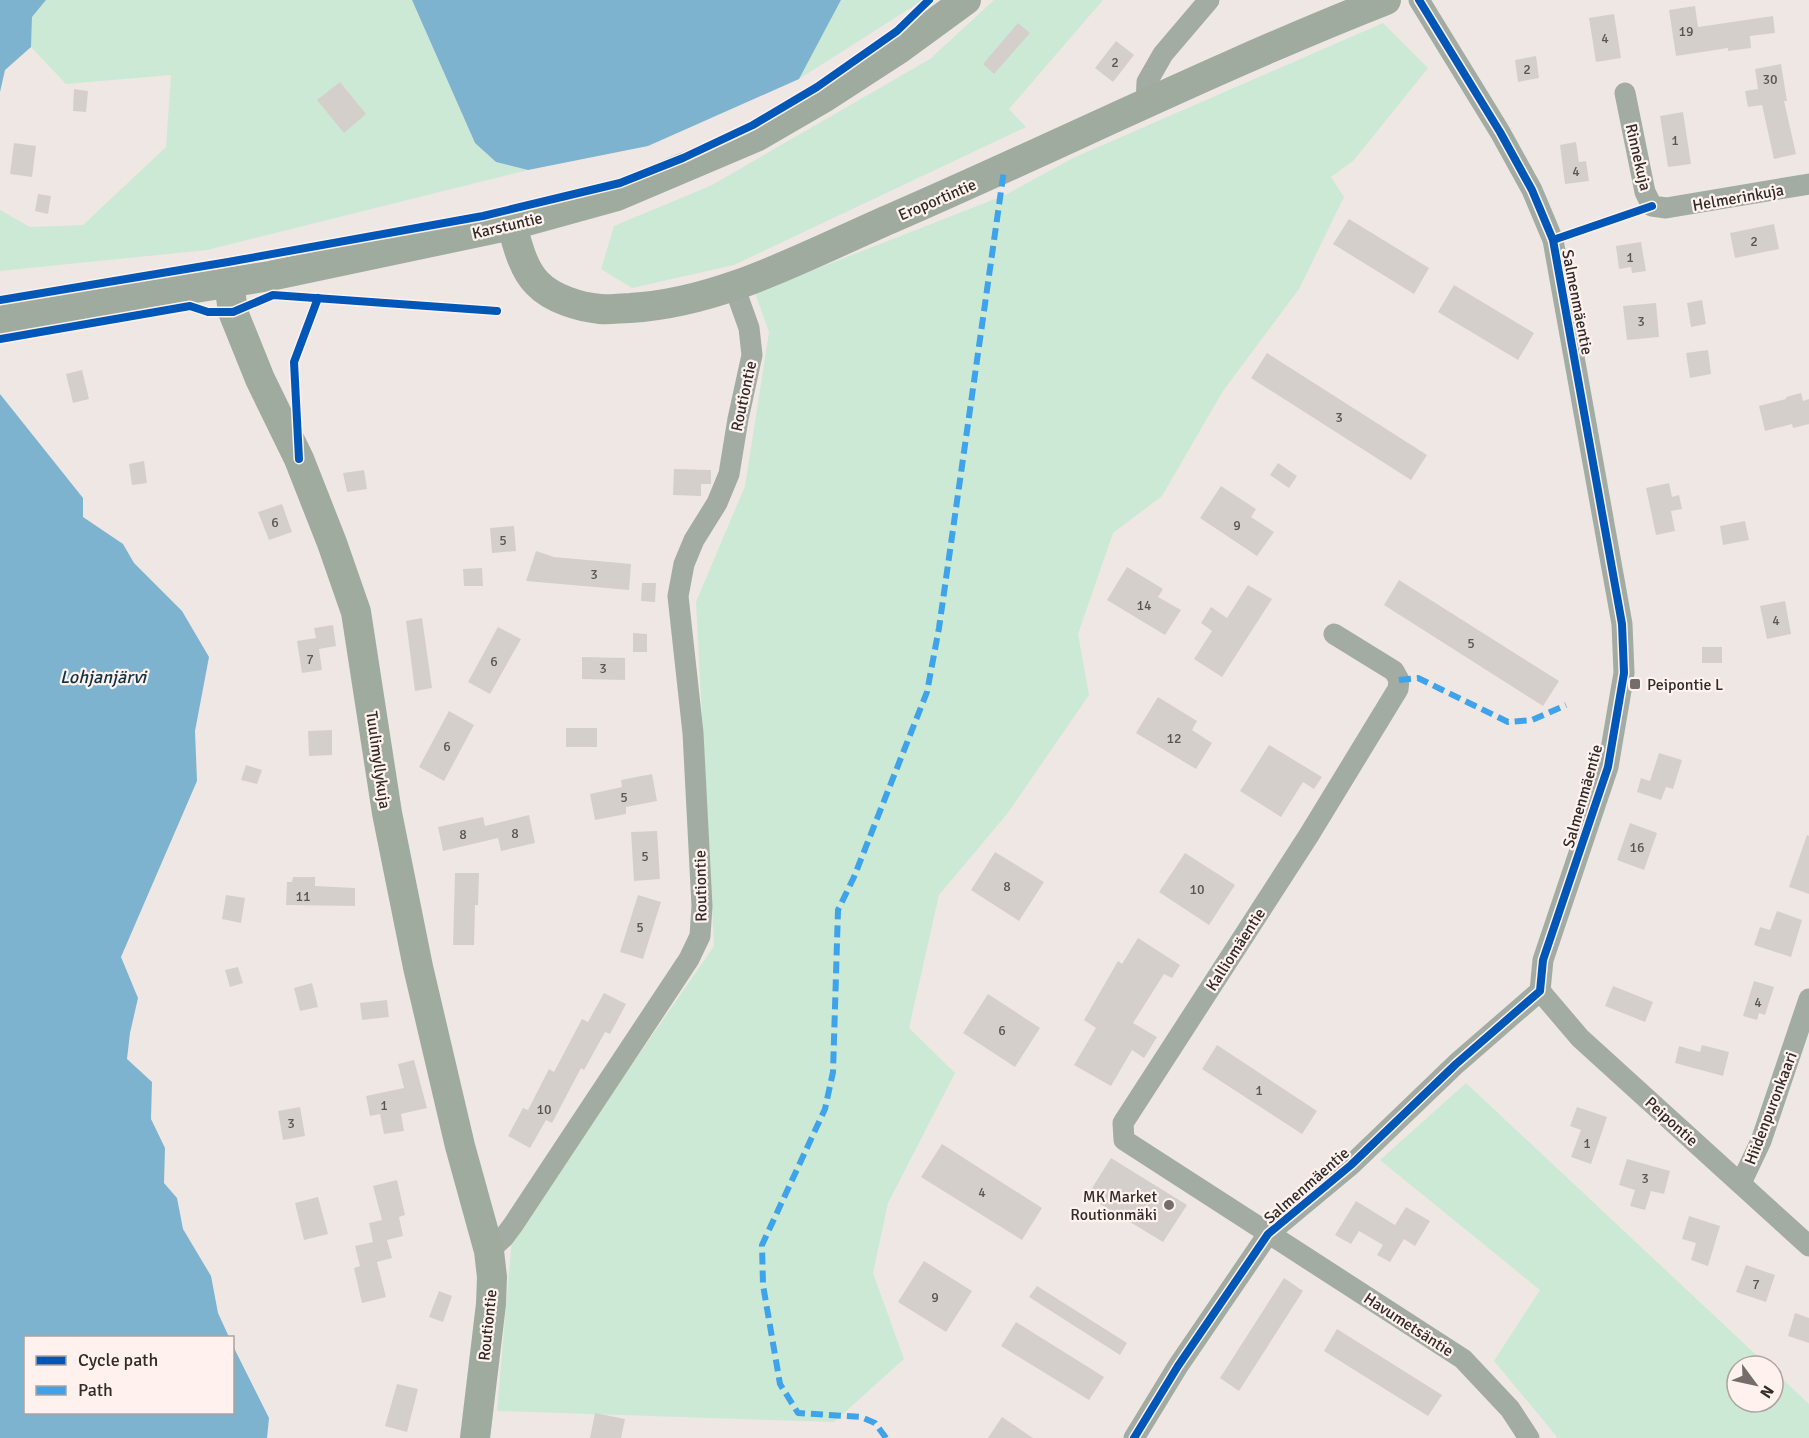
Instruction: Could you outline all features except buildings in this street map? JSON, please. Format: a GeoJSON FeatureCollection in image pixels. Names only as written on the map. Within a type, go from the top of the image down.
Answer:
{"type":"FeatureCollection","features":[{"type":"Feature","properties":{"kind":"street","name":"Karstuntie"},"geometry":{"type":"LineString","coordinates":[[0,319],[270,276],[512,225],[617,196],[756,138],[899,49],[966,0]]}},
{"type":"Feature","properties":{"kind":"street"},"geometry":{"type":"LineString","coordinates":[[1146,105],[1147,82],[1163,54],[1209,0]]}},
{"type":"Feature","properties":{"kind":"street","name":"Eroportintie"},"geometry":{"type":"LineString","coordinates":[[512,225],[519,249],[537,283],[552,294],[569,302],[601,309],[659,306],[734,286],[1004,170],[1306,32],[1386,0]]}},
{"type":"Feature","properties":{"kind":"street","name":"Salmenmäentie"},"geometry":{"type":"LineString","coordinates":[[1134,1438],[1185,1356],[1269,1234],[1351,1166],[1456,1064],[1540,991],[1543,960],[1608,766],[1624,673],[1622,624],[1553,240],[1532,190],[1506,141],[1419,0]]}},
{"type":"Feature","properties":{"kind":"street","name":"Rinnekuja"},"geometry":{"type":"LineString","coordinates":[[1625,93],[1645,192],[1652,206],[1666,208]]}},
{"type":"Feature","properties":{"kind":"street","name":"Helmerinkuja"},"geometry":{"type":"LineString","coordinates":[[1666,208],[1809,184]]}},
{"type":"Feature","properties":{"kind":"street","name":"Tuulimyllykuja"},"geometry":{"type":"LineString","coordinates":[[229,282],[233,312],[260,379],[299,459],[356,612],[387,813],[418,968],[460,1146],[489,1251]]}},
{"type":"Feature","properties":{"kind":"street","name":"Routiontie"},"geometry":{"type":"LineString","coordinates":[[475,1438],[490,1304],[492,1277],[489,1251],[504,1237],[519,1215],[689,959],[700,936],[702,906],[693,733],[678,596],[684,564],[694,540],[717,503],[729,474],[752,355],[749,328],[734,286]]}},
{"type":"Feature","properties":{"kind":"street","name":"Kalliomäentie"},"geometry":{"type":"LineString","coordinates":[[1269,1234],[1124,1140],[1123,1123],[1309,835],[1398,689],[1400,680],[1394,671],[1334,634]]}},
{"type":"Feature","properties":{"kind":"street","name":"Peipontie"},"geometry":{"type":"LineString","coordinates":[[1540,991],[1580,1038],[1809,1246]]}},
{"type":"Feature","properties":{"kind":"street","name":"Hiidenpuronkaari"},"geometry":{"type":"LineString","coordinates":[[1741,1183],[1761,1141],[1809,999]]}},
{"type":"Feature","properties":{"kind":"street","name":"Havumetsäntie"},"geometry":{"type":"LineString","coordinates":[[1269,1234],[1463,1359],[1510,1409],[1529,1438]]}},
{"type":"Feature","properties":{"kind":"green space"},"geometry":{"type":"Polygon","coordinates":[[[46,0],[412,0],[475,143],[496,162],[528,170],[207,250],[0,271],[0,210],[30,227],[83,225],[166,147],[171,75],[66,84],[31,47],[32,17],[46,0]]]}},
{"type":"Feature","properties":{"kind":"green space"},"geometry":{"type":"Polygon","coordinates":[[[841,0],[923,0],[799,79],[841,0]]]}},
{"type":"Feature","properties":{"kind":"green space"},"geometry":{"type":"Polygon","coordinates":[[[994,0],[1103,0],[1009,109],[1026,127],[734,265],[632,288],[601,269],[614,226],[712,185],[930,59],[994,0]]]}},
{"type":"Feature","properties":{"kind":"green space"},"geometry":{"type":"Polygon","coordinates":[[[1383,23],[1428,68],[1354,160],[1331,177],[1344,197],[1299,289],[1223,391],[1162,496],[1113,533],[1078,634],[1089,695],[1007,814],[939,895],[909,1028],[955,1073],[888,1203],[873,1273],[904,1359],[834,1422],[497,1411],[512,1238],[714,946],[696,602],[745,486],[769,332],[755,293],[1005,195],[1073,158],[1383,23]]]}},
{"type":"Feature","properties":{"kind":"green space"},"geometry":{"type":"Polygon","coordinates":[[[1466,1083],[1755,1354],[1725,1354],[1725,1414],[1785,1414],[1785,1381],[1809,1404],[1809,1438],[1558,1438],[1494,1361],[1540,1290],[1380,1160],[1466,1083]]]}},
{"type":"Feature","properties":{"kind":"water"},"geometry":{"type":"Polygon","coordinates":[[[0,0],[46,0],[32,17],[31,47],[5,70],[0,92],[0,0]]]}},
{"type":"Feature","properties":{"kind":"water"},"geometry":{"type":"Polygon","coordinates":[[[412,0],[841,0],[799,79],[648,146],[528,170],[496,162],[475,143],[412,0]]]}},
{"type":"Feature","properties":{"kind":"water","name":"Lohjanjärvi"},"geometry":{"type":"Polygon","coordinates":[[[0,394],[83,498],[83,517],[123,544],[134,563],[182,611],[209,657],[195,731],[197,781],[121,957],[138,998],[127,1059],[152,1082],[151,1119],[165,1148],[164,1183],[177,1198],[183,1229],[211,1276],[218,1313],[229,1336],[24,1336],[24,1414],[234,1414],[234,1348],[269,1418],[267,1438],[0,1438],[0,394]]]}},
{"type":"Feature","properties":{"kind":"marked path"},"geometry":{"type":"LineString","coordinates":[[886,1438],[875,1423],[861,1417],[798,1413],[780,1384],[763,1285],[762,1245],[825,1109],[833,1072],[838,910],[854,877],[927,692],[939,628],[1004,170]]}},
{"type":"Feature","properties":{"kind":"marked path"},"geometry":{"type":"LineString","coordinates":[[1399,680],[1418,678],[1508,722],[1532,720],[1566,705]]}},
{"type":"Feature","properties":{"kind":"cycle path"},"geometry":{"type":"LineString","coordinates":[[0,300],[483,216],[620,183],[683,158],[753,125],[817,87],[897,31],[929,0]]}},
{"type":"Feature","properties":{"kind":"cycle path"},"geometry":{"type":"LineString","coordinates":[[1134,1438],[1178,1366],[1268,1234],[1351,1165],[1456,1064],[1540,991],[1543,960],[1608,767],[1624,673],[1622,624],[1553,240],[1532,190],[1500,132],[1419,0]]}},
{"type":"Feature","properties":{"kind":"cycle path"},"geometry":{"type":"LineString","coordinates":[[1553,240],[1652,206]]}},
{"type":"Feature","properties":{"kind":"cycle path"},"geometry":{"type":"LineString","coordinates":[[0,339],[190,306],[208,312],[233,312],[273,295],[497,311]]}},
{"type":"Feature","properties":{"kind":"cycle path"},"geometry":{"type":"LineString","coordinates":[[299,459],[294,362],[318,298]]}},
{"type":"Feature","properties":{"kind":"place","name":"Peipontie L"},"geometry":{"type":"Point","coordinates":[1635,684]}},
{"type":"Feature","properties":{"kind":"place","name":"MK Market Routionmäki"},"geometry":{"type":"Point","coordinates":[1169,1205]}}]}
